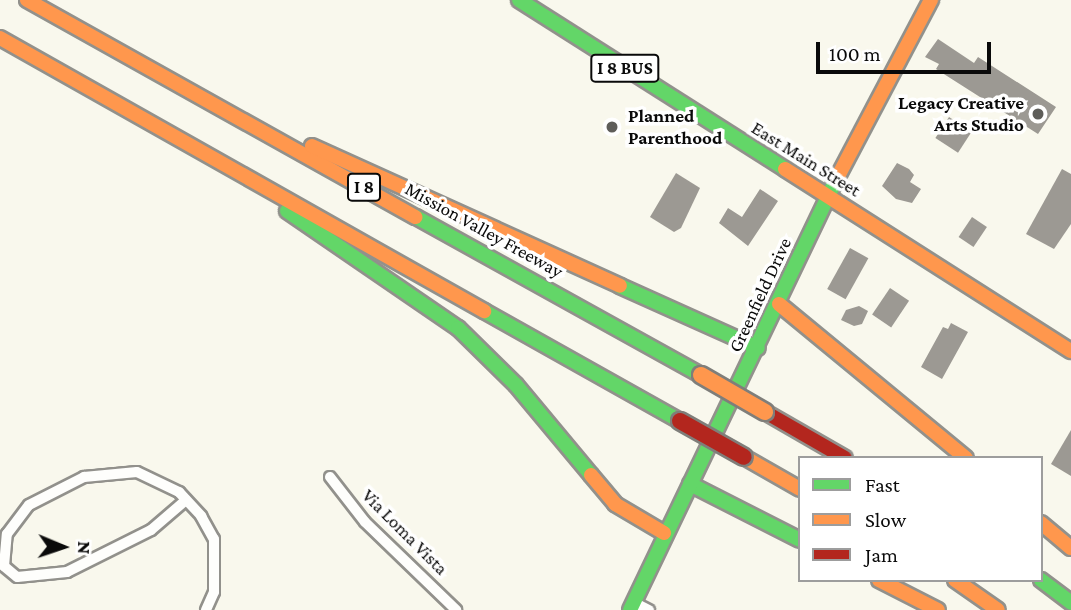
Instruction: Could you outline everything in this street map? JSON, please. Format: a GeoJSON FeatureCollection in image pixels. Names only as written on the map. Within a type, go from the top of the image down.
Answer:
{"type":"FeatureCollection","features":[{"type":"Feature","properties":{"kind":"main road","name":"Mission Valley Freeway"},"geometry":{"type":"LineString","coordinates":[[27,0],[209,99],[842,456]]}},
{"type":"Feature","properties":{"kind":"main road","name":"East Main Street"},"geometry":{"type":"LineString","coordinates":[[519,0],[1071,351]]}},
{"type":"Feature","properties":{"kind":"main road","name":"Greenfield Drive"},"geometry":{"type":"LineString","coordinates":[[631,606],[664,533],[758,348],[827,198],[931,0]]}},
{"type":"Feature","properties":{"kind":"main road","name":"I 8"},"geometry":{"type":"LineString","coordinates":[[0,38],[798,488]]}},
{"type":"Feature","properties":{"kind":"main road"},"geometry":{"type":"LineString","coordinates":[[209,99],[758,348]]}},
{"type":"Feature","properties":{"kind":"main road"},"geometry":{"type":"LineString","coordinates":[[158,127],[458,328],[516,385],[615,504],[664,533]]}},
{"type":"Feature","properties":{"kind":"main road"},"geometry":{"type":"LineString","coordinates":[[779,304],[964,456]]}},
{"type":"Feature","properties":{"kind":"main road"},"geometry":{"type":"LineString","coordinates":[[690,484],[798,539]]}},
{"type":"Feature","properties":{"kind":"main road"},"geometry":{"type":"LineString","coordinates":[[1043,525],[1071,548]]}},
{"type":"Feature","properties":{"kind":"main road"},"geometry":{"type":"LineString","coordinates":[[883,582],[937,610]]}},
{"type":"Feature","properties":{"kind":"main road"},"geometry":{"type":"LineString","coordinates":[[958,582],[998,610]]}},
{"type":"Feature","properties":{"kind":"main road"},"geometry":{"type":"LineString","coordinates":[[1043,582],[1071,603]]}},
{"type":"Feature","properties":{"kind":"street"},"geometry":{"type":"LineString","coordinates":[[186,500],[151,530],[67,572],[17,577],[4,566],[7,534],[22,511],[83,477],[137,472],[170,485],[186,500],[214,539],[214,592],[206,610]]}},
{"type":"Feature","properties":{"kind":"street","name":"Via Loma Vista"},"geometry":{"type":"LineString","coordinates":[[330,477],[365,522],[456,610]]}},
{"type":"Feature","properties":{"kind":"street"},"geometry":{"type":"LineString","coordinates":[[631,606],[649,610]]}},
{"type":"Feature","properties":{"kind":"building"},"geometry":{"type":"Polygon","coordinates":[[[938,39],[974,63],[978,57],[1056,107],[1038,134],[936,69],[939,64],[925,57],[938,39]]]}},
{"type":"Feature","properties":{"kind":"building"},"geometry":{"type":"Polygon","coordinates":[[[949,117],[972,132],[958,153],[935,138],[949,117]]]}},
{"type":"Feature","properties":{"kind":"building"},"geometry":{"type":"Polygon","coordinates":[[[897,163],[909,169],[914,175],[910,182],[921,189],[912,203],[896,199],[882,186],[897,163]]]}},
{"type":"Feature","properties":{"kind":"building"},"geometry":{"type":"Polygon","coordinates":[[[1062,169],[1071,174],[1071,224],[1054,249],[1026,234],[1062,169]]]}},
{"type":"Feature","properties":{"kind":"building"},"geometry":{"type":"Polygon","coordinates":[[[676,173],[700,188],[681,228],[674,232],[650,217],[676,173]]]}},
{"type":"Feature","properties":{"kind":"building"},"geometry":{"type":"Polygon","coordinates":[[[760,189],[778,201],[748,246],[719,223],[728,208],[742,217],[760,189]]]}},
{"type":"Feature","properties":{"kind":"building"},"geometry":{"type":"Polygon","coordinates":[[[972,217],[987,227],[974,247],[959,237],[972,217]]]}},
{"type":"Feature","properties":{"kind":"building"},"geometry":{"type":"Polygon","coordinates":[[[850,248],[868,258],[846,299],[827,289],[850,248]]]}},
{"type":"Feature","properties":{"kind":"building"},"geometry":{"type":"Polygon","coordinates":[[[890,288],[909,301],[891,327],[872,315],[890,288]]]}},
{"type":"Feature","properties":{"kind":"building"},"geometry":{"type":"Polygon","coordinates":[[[859,306],[868,311],[862,324],[854,326],[841,320],[846,310],[859,306]]]}},
{"type":"Feature","properties":{"kind":"building"},"geometry":{"type":"Polygon","coordinates":[[[951,323],[968,332],[942,379],[921,367],[943,327],[948,329],[951,323]]]}},
{"type":"Feature","properties":{"kind":"building"},"geometry":{"type":"Polygon","coordinates":[[[1071,430],[1071,476],[1051,464],[1071,430]]]}},
{"type":"Feature","properties":{"kind":"traffic: fast"},"geometry":{"type":"LineString","coordinates":[[519,0],[785,169]]}},
{"type":"Feature","properties":{"kind":"traffic: fast"},"geometry":{"type":"LineString","coordinates":[[630,610],[836,180]]}},
{"type":"Feature","properties":{"kind":"traffic: fast"},"geometry":{"type":"LineString","coordinates":[[287,211],[458,328],[516,385],[591,475]]}},
{"type":"Feature","properties":{"kind":"traffic: fast"},"geometry":{"type":"LineString","coordinates":[[416,217],[701,375]]}},
{"type":"Feature","properties":{"kind":"traffic: fast"},"geometry":{"type":"LineString","coordinates":[[620,286],[758,348]]}},
{"type":"Feature","properties":{"kind":"traffic: fast"},"geometry":{"type":"LineString","coordinates":[[484,311],[680,421]]}},
{"type":"Feature","properties":{"kind":"traffic: fast"},"geometry":{"type":"LineString","coordinates":[[690,484],[798,539]]}},
{"type":"Feature","properties":{"kind":"traffic: fast"},"geometry":{"type":"LineString","coordinates":[[1043,582],[1071,603]]}},
{"type":"Feature","properties":{"kind":"traffic: slow"},"geometry":{"type":"LineString","coordinates":[[27,0],[416,217]]}},
{"type":"Feature","properties":{"kind":"traffic: slow"},"geometry":{"type":"LineString","coordinates":[[836,180],[931,0]]}},
{"type":"Feature","properties":{"kind":"traffic: slow"},"geometry":{"type":"LineString","coordinates":[[0,38],[484,311]]}},
{"type":"Feature","properties":{"kind":"traffic: slow"},"geometry":{"type":"LineString","coordinates":[[312,146],[620,286]]}},
{"type":"Feature","properties":{"kind":"traffic: slow"},"geometry":{"type":"LineString","coordinates":[[785,169],[1071,351]]}},
{"type":"Feature","properties":{"kind":"traffic: slow"},"geometry":{"type":"LineString","coordinates":[[779,304],[964,456]]}},
{"type":"Feature","properties":{"kind":"traffic: slow"},"geometry":{"type":"LineString","coordinates":[[701,375],[765,412]]}},
{"type":"Feature","properties":{"kind":"traffic: slow"},"geometry":{"type":"LineString","coordinates":[[744,457],[798,488]]}},
{"type":"Feature","properties":{"kind":"traffic: slow"},"geometry":{"type":"LineString","coordinates":[[591,475],[615,504],[664,533]]}},
{"type":"Feature","properties":{"kind":"traffic: slow"},"geometry":{"type":"LineString","coordinates":[[1043,525],[1071,548]]}},
{"type":"Feature","properties":{"kind":"traffic: slow"},"geometry":{"type":"LineString","coordinates":[[883,582],[938,610]]}},
{"type":"Feature","properties":{"kind":"traffic: slow"},"geometry":{"type":"LineString","coordinates":[[958,582],[998,610]]}},
{"type":"Feature","properties":{"kind":"traffic: jam"},"geometry":{"type":"LineString","coordinates":[[765,412],[842,456]]}},
{"type":"Feature","properties":{"kind":"traffic: jam"},"geometry":{"type":"LineString","coordinates":[[680,421],[744,457]]}},
{"type":"Feature","properties":{"kind":"place","name":"Legacy Creative Arts Studio"},"geometry":{"type":"Point","coordinates":[1038,114]}},
{"type":"Feature","properties":{"kind":"place","name":"Planned Parenthood"},"geometry":{"type":"Point","coordinates":[612,127]}}]}
